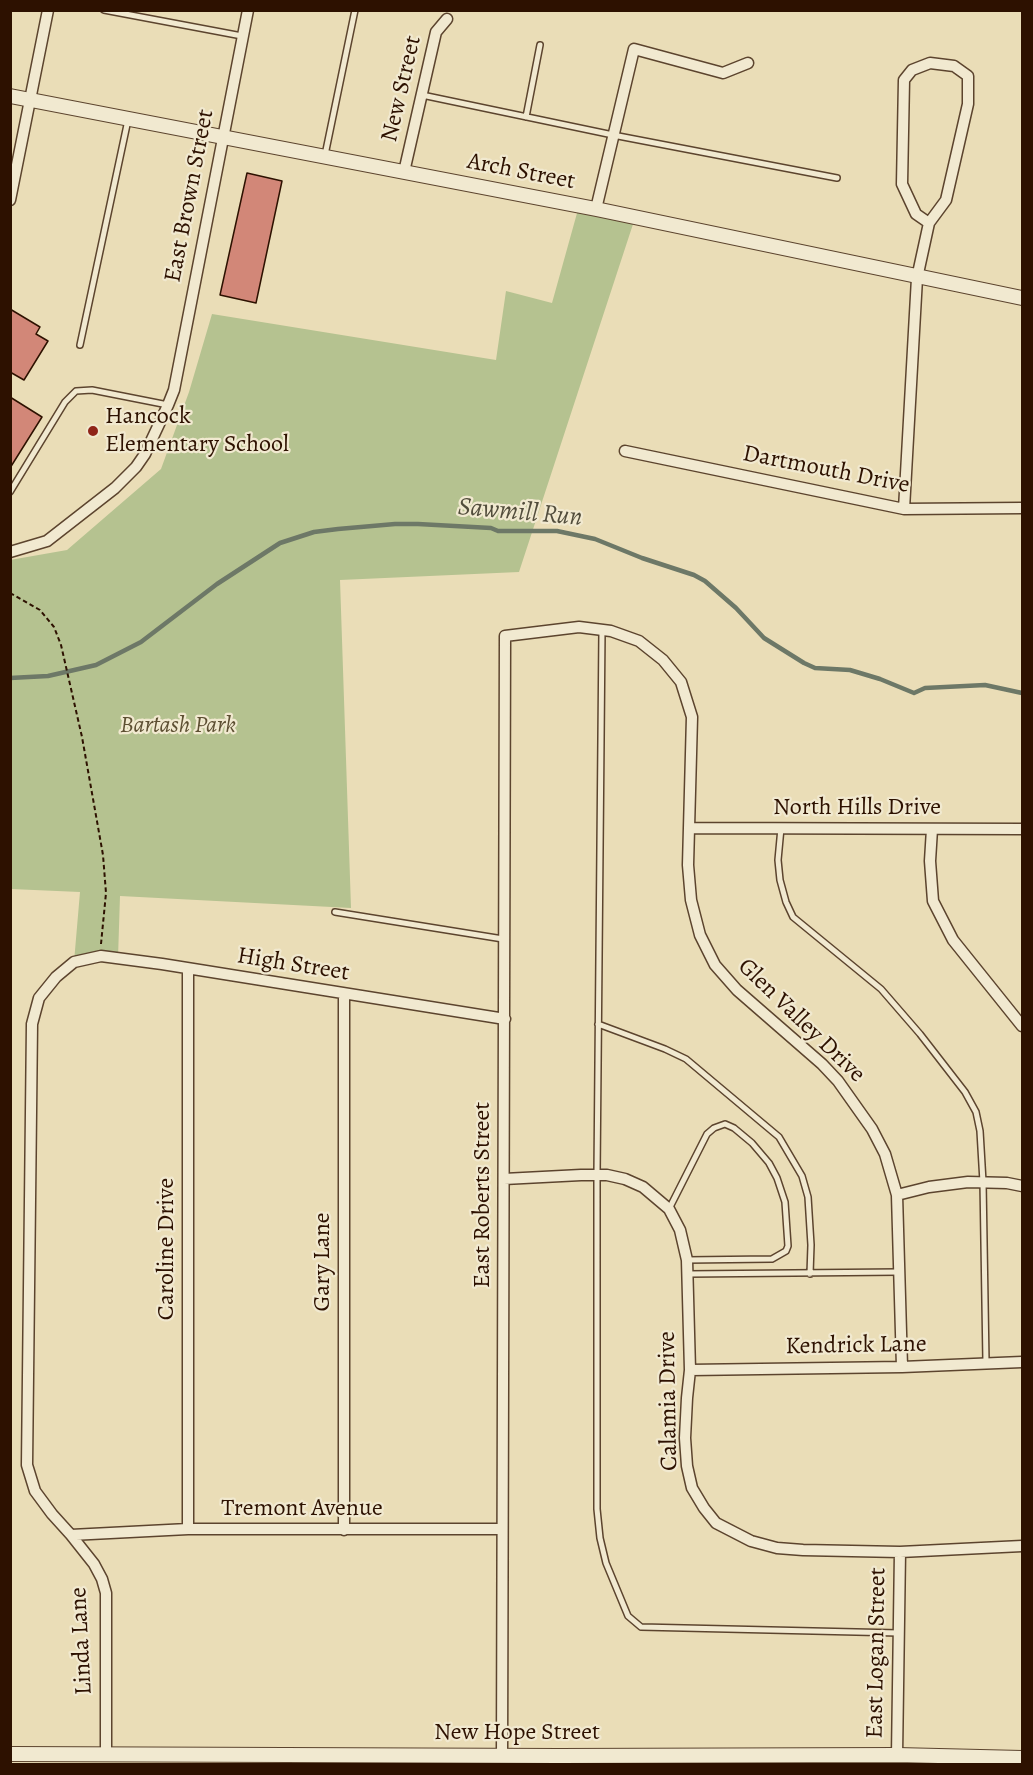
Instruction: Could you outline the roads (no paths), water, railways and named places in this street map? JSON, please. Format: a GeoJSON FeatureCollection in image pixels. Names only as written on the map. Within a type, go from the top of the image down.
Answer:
{"type":"FeatureCollection","features":[{"type":"Feature","properties":{"kind":"street"},"geometry":{"type":"LineString","coordinates":[[10,200],[48,10]]}},
{"type":"Feature","properties":{"kind":"street","name":"East Brown Street"},"geometry":{"type":"LineString","coordinates":[[10,552],[47,541],[115,488],[136,467],[145,454],[168,405],[174,390],[248,10]]}},
{"type":"Feature","properties":{"kind":"street","name":"New Street"},"geometry":{"type":"LineString","coordinates":[[404,172],[436,32],[447,19]]}},
{"type":"Feature","properties":{"kind":"street"},"geometry":{"type":"LineString","coordinates":[[596,209],[634,49],[723,73],[748,63]]}},
{"type":"Feature","properties":{"kind":"street"},"geometry":{"type":"LineString","coordinates":[[904,509],[917,278],[929,223],[946,200],[968,104],[968,76],[954,66],[930,63],[912,70],[904,80],[902,184],[916,214],[929,223]]}},
{"type":"Feature","properties":{"kind":"street","name":"Arch Street"},"geometry":{"type":"LineString","coordinates":[[10,96],[596,209],[917,278],[1023,298]]}},
{"type":"Feature","properties":{"kind":"street","name":"Dartmouth Drive"},"geometry":{"type":"LineString","coordinates":[[625,451],[904,509],[1023,508]]}},
{"type":"Feature","properties":{"kind":"street","name":"Glen Valley Drive"},"geometry":{"type":"LineString","coordinates":[[505,636],[579,627],[611,631],[639,641],[663,660],[681,682],[692,717],[688,865],[691,900],[700,935],[715,965],[737,990],[838,1081],[854,1102],[885,1154],[897,1195],[902,1367]]}},
{"type":"Feature","properties":{"kind":"street","name":"East Roberts Street"},"geometry":{"type":"LineString","coordinates":[[502,1755],[505,636]]}},
{"type":"Feature","properties":{"kind":"street","name":"North Hills Drive"},"geometry":{"type":"LineString","coordinates":[[690,828],[1023,829]]}},
{"type":"Feature","properties":{"kind":"street"},"geometry":{"type":"LineString","coordinates":[[932,830],[930,861],[933,902],[953,940],[1023,1026]]}},
{"type":"Feature","properties":{"kind":"street","name":"High Street"},"geometry":{"type":"LineString","coordinates":[[74,962],[101,956],[505,1019]]}},
{"type":"Feature","properties":{"kind":"street","name":"Linda Lane"},"geometry":{"type":"LineString","coordinates":[[74,962],[56,977],[39,998],[32,1024],[27,1465],[35,1491],[94,1564],[106,1593],[106,1755]]}},
{"type":"Feature","properties":{"kind":"street","name":"Caroline Drive"},"geometry":{"type":"LineString","coordinates":[[188,969],[188,1529]]}},
{"type":"Feature","properties":{"kind":"street","name":"Gary Lane"},"geometry":{"type":"LineString","coordinates":[[344,995],[344,1530]]}},
{"type":"Feature","properties":{"kind":"street","name":"Calamia Drive"},"geometry":{"type":"LineString","coordinates":[[504,1179],[597,1174],[625,1179],[643,1186],[669,1209],[680,1230],[687,1260],[690,1370],[686,1428],[687,1466],[692,1488],[716,1523],[751,1541],[777,1548],[900,1552],[1023,1546]]}},
{"type":"Feature","properties":{"kind":"street"},"geometry":{"type":"LineString","coordinates":[[897,1195],[929,1187],[968,1182],[1007,1183],[1023,1186]]}},
{"type":"Feature","properties":{"kind":"street","name":"Kendrick Lane"},"geometry":{"type":"LineString","coordinates":[[690,1370],[902,1367],[1023,1362]]}},
{"type":"Feature","properties":{"kind":"street","name":"Tremont Avenue"},"geometry":{"type":"LineString","coordinates":[[71,1534],[188,1529],[501,1529]]}},
{"type":"Feature","properties":{"kind":"street","name":"East Logan Street"},"geometry":{"type":"LineString","coordinates":[[897,1755],[900,1552]]}},
{"type":"Feature","properties":{"kind":"street","name":"New Hope Street"},"geometry":{"type":"LineString","coordinates":[[10,1754],[502,1755],[559,1760],[897,1755],[1023,1758]]}},
{"type":"Feature","properties":{"kind":"lane"},"geometry":{"type":"LineString","coordinates":[[104,10],[242,36]]}},
{"type":"Feature","properties":{"kind":"lane"},"geometry":{"type":"LineString","coordinates":[[140,18],[141,10]]}},
{"type":"Feature","properties":{"kind":"lane"},"geometry":{"type":"LineString","coordinates":[[325,157],[355,10]]}},
{"type":"Feature","properties":{"kind":"lane"},"geometry":{"type":"LineString","coordinates":[[526,117],[540,45]]}},
{"type":"Feature","properties":{"kind":"lane"},"geometry":{"type":"LineString","coordinates":[[422,95],[837,178]]}},
{"type":"Feature","properties":{"kind":"lane"},"geometry":{"type":"LineString","coordinates":[[80,345],[128,118]]}},
{"type":"Feature","properties":{"kind":"lane"},"geometry":{"type":"LineString","coordinates":[[10,492],[65,402],[76,391],[92,390],[168,405]]}},
{"type":"Feature","properties":{"kind":"lane"},"geometry":{"type":"LineString","coordinates":[[602,630],[597,1174],[597,1509],[600,1538],[606,1563],[628,1616],[641,1627],[899,1633]]}},
{"type":"Feature","properties":{"kind":"lane"},"geometry":{"type":"LineString","coordinates":[[781,828],[778,860],[780,880],[793,917],[881,989],[965,1092],[976,1112],[980,1131],[983,1182],[986,1362]]}},
{"type":"Feature","properties":{"kind":"lane"},"geometry":{"type":"LineString","coordinates":[[335,912],[505,940]]}},
{"type":"Feature","properties":{"kind":"lane"},"geometry":{"type":"LineString","coordinates":[[598,1024],[686,1059],[779,1137],[802,1176],[808,1197],[810,1274]]}},
{"type":"Feature","properties":{"kind":"lane"},"geometry":{"type":"LineString","coordinates":[[669,1209],[707,1134],[714,1128],[725,1124],[734,1128],[752,1143],[769,1163],[777,1178],[786,1211],[788,1246],[786,1251],[772,1259],[687,1260]]}},
{"type":"Feature","properties":{"kind":"lane"},"geometry":{"type":"LineString","coordinates":[[687,1274],[899,1272]]}},
{"type":"Feature","properties":{"kind":"waterway","name":"Sawmill Run"},"geometry":{"type":"LineString","coordinates":[[10,678],[48,676],[96,665],[141,642],[217,584],[280,543],[314,532],[418,524],[491,528],[498,531],[557,531],[595,539],[705,581],[736,608],[764,638],[815,668],[850,670],[914,693],[925,688],[985,685],[1022,693]]}},
{"type":"Feature","properties":{"kind":"place","name":"Hancock Elementary School"},"geometry":{"type":"Point","coordinates":[93,431]}},
{"type":"Feature","properties":{"kind":"park label","name":"Bartash Park"},"geometry":{"type":"Point","coordinates":[178,726]}}]}
